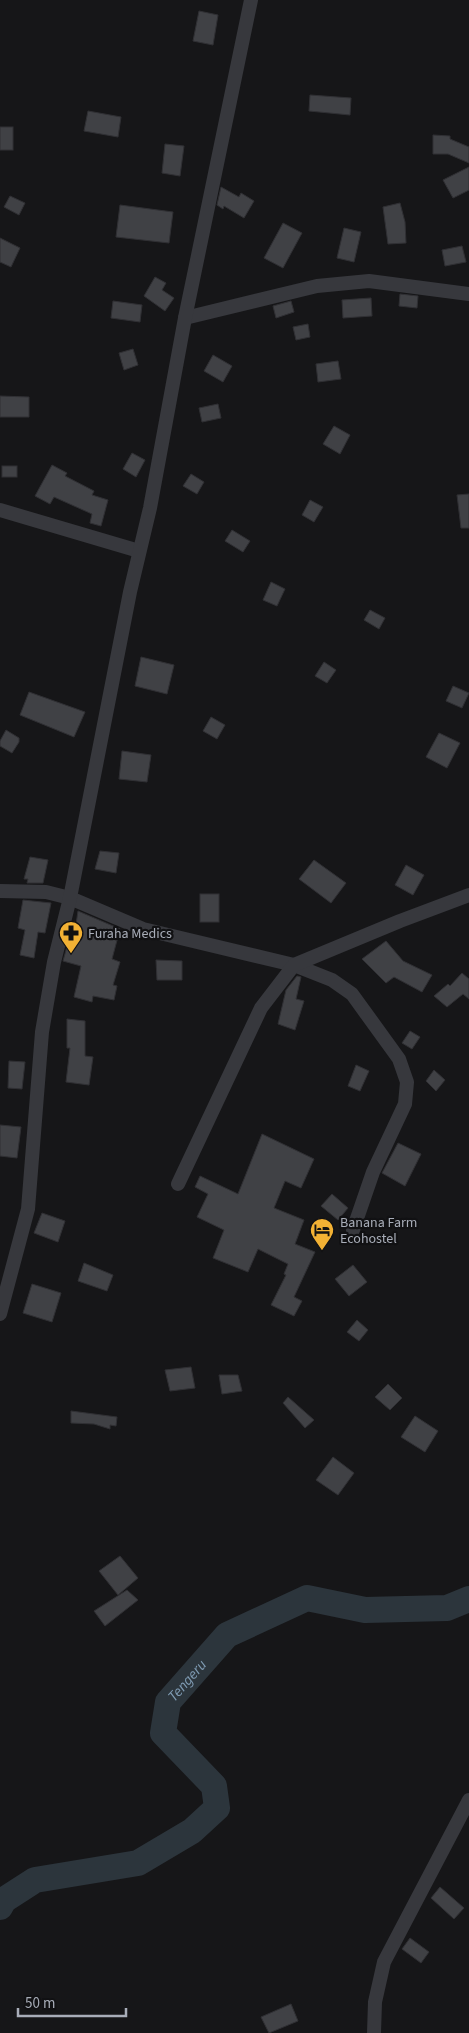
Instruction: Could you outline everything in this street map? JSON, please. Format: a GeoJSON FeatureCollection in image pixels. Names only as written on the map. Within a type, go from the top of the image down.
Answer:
{"type":"FeatureCollection","features":[{"type":"Feature","properties":{"kind":"street"},"geometry":{"type":"LineString","coordinates":[[0,1314],[28,1209],[42,1032],[54,962],[70,898],[139,551],[164,440],[185,318],[251,0]]}},
{"type":"Feature","properties":{"kind":"street"},"geometry":{"type":"LineString","coordinates":[[185,318],[317,286],[362,282],[386,282],[469,294]]}},
{"type":"Feature","properties":{"kind":"street"},"geometry":{"type":"LineString","coordinates":[[0,510],[139,551]]}},
{"type":"Feature","properties":{"kind":"street"},"geometry":{"type":"LineString","coordinates":[[0,891],[46,892],[70,898],[143,929],[294,965],[332,980],[352,994],[399,1059],[407,1082],[405,1104],[373,1172],[354,1230]]}},
{"type":"Feature","properties":{"kind":"street"},"geometry":{"type":"LineString","coordinates":[[178,1184],[262,1008],[294,965],[400,920],[469,895]]}},
{"type":"Feature","properties":{"kind":"street"},"geometry":{"type":"LineString","coordinates":[[374,2033],[376,1994],[384,1962],[469,1800]]}},
{"type":"Feature","properties":{"kind":"building"},"geometry":{"type":"Polygon","coordinates":[[[199,11],[218,15],[213,45],[193,41],[199,11]]]}},
{"type":"Feature","properties":{"kind":"building"},"geometry":{"type":"Polygon","coordinates":[[[310,95],[351,98],[350,115],[309,111],[310,95]]]}},
{"type":"Feature","properties":{"kind":"building"},"geometry":{"type":"Polygon","coordinates":[[[88,111],[121,117],[118,137],[84,131],[88,111]]]}},
{"type":"Feature","properties":{"kind":"building"},"geometry":{"type":"Polygon","coordinates":[[[0,127],[13,127],[13,150],[0,150],[0,127]]]}},
{"type":"Feature","properties":{"kind":"building"},"geometry":{"type":"Polygon","coordinates":[[[433,135],[450,136],[450,139],[469,147],[469,163],[448,154],[433,154],[433,135]]]}},
{"type":"Feature","properties":{"kind":"building"},"geometry":{"type":"Polygon","coordinates":[[[165,144],[184,146],[180,176],[162,173],[165,144]]]}},
{"type":"Feature","properties":{"kind":"building"},"geometry":{"type":"Polygon","coordinates":[[[469,167],[469,190],[453,198],[443,180],[469,167]]]}},
{"type":"Feature","properties":{"kind":"building"},"geometry":{"type":"Polygon","coordinates":[[[221,187],[239,197],[241,193],[254,201],[244,218],[224,206],[223,209],[217,205],[221,187]]]}},
{"type":"Feature","properties":{"kind":"building"},"geometry":{"type":"Polygon","coordinates":[[[10,196],[25,203],[19,215],[4,207],[10,196]]]}},
{"type":"Feature","properties":{"kind":"building"},"geometry":{"type":"Polygon","coordinates":[[[400,203],[405,222],[406,243],[388,244],[383,207],[400,203]]]}},
{"type":"Feature","properties":{"kind":"building"},"geometry":{"type":"Polygon","coordinates":[[[120,205],[173,212],[169,243],[116,237],[120,205]]]}},
{"type":"Feature","properties":{"kind":"building"},"geometry":{"type":"Polygon","coordinates":[[[283,223],[302,233],[283,268],[264,258],[283,223]]]}},
{"type":"Feature","properties":{"kind":"building"},"geometry":{"type":"Polygon","coordinates":[[[344,228],[361,232],[354,262],[337,258],[344,228]]]}},
{"type":"Feature","properties":{"kind":"building"},"geometry":{"type":"Polygon","coordinates":[[[0,238],[20,248],[11,267],[0,262],[0,238]]]}},
{"type":"Feature","properties":{"kind":"building"},"geometry":{"type":"Polygon","coordinates":[[[462,246],[466,262],[445,266],[442,250],[462,246]]]}},
{"type":"Feature","properties":{"kind":"building"},"geometry":{"type":"Polygon","coordinates":[[[155,277],[166,283],[162,290],[174,298],[165,311],[144,296],[155,277]]]}},
{"type":"Feature","properties":{"kind":"building"},"geometry":{"type":"Polygon","coordinates":[[[400,294],[418,296],[417,308],[399,306],[400,294]]]}},
{"type":"Feature","properties":{"kind":"building"},"geometry":{"type":"Polygon","coordinates":[[[371,298],[372,316],[343,318],[342,300],[371,298]]]}},
{"type":"Feature","properties":{"kind":"building"},"geometry":{"type":"Polygon","coordinates":[[[113,301],[142,305],[140,322],[111,318],[113,301]]]}},
{"type":"Feature","properties":{"kind":"building"},"geometry":{"type":"Polygon","coordinates":[[[291,301],[294,312],[276,318],[273,306],[291,301]]]}},
{"type":"Feature","properties":{"kind":"building"},"geometry":{"type":"Polygon","coordinates":[[[308,324],[310,337],[296,340],[293,327],[308,324]]]}},
{"type":"Feature","properties":{"kind":"building"},"geometry":{"type":"Polygon","coordinates":[[[133,349],[138,365],[124,370],[119,353],[133,349]]]}},
{"type":"Feature","properties":{"kind":"building"},"geometry":{"type":"Polygon","coordinates":[[[213,355],[232,366],[223,382],[204,371],[213,355]]]}},
{"type":"Feature","properties":{"kind":"building"},"geometry":{"type":"Polygon","coordinates":[[[338,361],[341,379],[318,382],[316,364],[338,361]]]}},
{"type":"Feature","properties":{"kind":"building"},"geometry":{"type":"Polygon","coordinates":[[[0,396],[29,397],[29,417],[0,417],[0,396]]]}},
{"type":"Feature","properties":{"kind":"building"},"geometry":{"type":"Polygon","coordinates":[[[218,404],[221,418],[202,422],[199,408],[218,404]]]}},
{"type":"Feature","properties":{"kind":"building"},"geometry":{"type":"Polygon","coordinates":[[[334,426],[350,435],[340,454],[323,444],[334,426]]]}},
{"type":"Feature","properties":{"kind":"building"},"geometry":{"type":"Polygon","coordinates":[[[132,453],[145,460],[136,477],[123,469],[132,453]]]}},
{"type":"Feature","properties":{"kind":"building"},"geometry":{"type":"Polygon","coordinates":[[[52,465],[67,473],[65,476],[94,491],[92,495],[108,500],[101,526],[90,523],[92,514],[54,497],[50,504],[35,496],[52,465]]]}},
{"type":"Feature","properties":{"kind":"building"},"geometry":{"type":"Polygon","coordinates":[[[2,466],[17,466],[17,477],[2,477],[2,466]]]}},
{"type":"Feature","properties":{"kind":"building"},"geometry":{"type":"Polygon","coordinates":[[[191,474],[204,482],[197,494],[183,486],[191,474]]]}},
{"type":"Feature","properties":{"kind":"building"},"geometry":{"type":"Polygon","coordinates":[[[469,494],[469,528],[461,528],[457,495],[469,494]]]}},
{"type":"Feature","properties":{"kind":"building"},"geometry":{"type":"Polygon","coordinates":[[[310,500],[323,507],[314,522],[302,515],[310,500]]]}},
{"type":"Feature","properties":{"kind":"building"},"geometry":{"type":"Polygon","coordinates":[[[232,530],[250,541],[243,552],[225,541],[232,530]]]}},
{"type":"Feature","properties":{"kind":"building"},"geometry":{"type":"Polygon","coordinates":[[[271,582],[285,589],[277,606],[263,600],[271,582]]]}},
{"type":"Feature","properties":{"kind":"building"},"geometry":{"type":"Polygon","coordinates":[[[370,610],[385,618],[379,629],[364,620],[370,610]]]}},
{"type":"Feature","properties":{"kind":"building"},"geometry":{"type":"Polygon","coordinates":[[[141,657],[174,665],[167,694],[135,686],[141,657]]]}},
{"type":"Feature","properties":{"kind":"building"},"geometry":{"type":"Polygon","coordinates":[[[324,662],[336,670],[327,683],[315,676],[324,662]]]}},
{"type":"Feature","properties":{"kind":"building"},"geometry":{"type":"Polygon","coordinates":[[[453,686],[469,693],[462,708],[446,701],[453,686]]]}},
{"type":"Feature","properties":{"kind":"building"},"geometry":{"type":"Polygon","coordinates":[[[29,692],[85,712],[74,737],[20,715],[29,692]]]}},
{"type":"Feature","properties":{"kind":"building"},"geometry":{"type":"Polygon","coordinates":[[[211,717],[225,725],[217,739],[203,731],[211,717]]]}},
{"type":"Feature","properties":{"kind":"building"},"geometry":{"type":"Polygon","coordinates":[[[6,730],[19,738],[19,742],[12,753],[0,746],[0,741],[6,730]]]}},
{"type":"Feature","properties":{"kind":"building"},"geometry":{"type":"Polygon","coordinates":[[[439,733],[460,743],[447,768],[426,757],[439,733]]]}},
{"type":"Feature","properties":{"kind":"building"},"geometry":{"type":"Polygon","coordinates":[[[122,751],[151,755],[147,782],[119,779],[122,751]]]}},
{"type":"Feature","properties":{"kind":"building"},"geometry":{"type":"Polygon","coordinates":[[[100,851],[119,853],[116,873],[95,869],[100,851]]]}},
{"type":"Feature","properties":{"kind":"building"},"geometry":{"type":"Polygon","coordinates":[[[30,857],[48,860],[43,883],[27,883],[28,879],[24,879],[30,857]]]}},
{"type":"Feature","properties":{"kind":"building"},"geometry":{"type":"Polygon","coordinates":[[[314,860],[346,883],[331,903],[299,879],[314,860]]]}},
{"type":"Feature","properties":{"kind":"building"},"geometry":{"type":"Polygon","coordinates":[[[406,865],[424,875],[413,895],[395,885],[406,865]]]}},
{"type":"Feature","properties":{"kind":"building"},"geometry":{"type":"Polygon","coordinates":[[[200,894],[219,894],[219,922],[200,922],[200,894]]]}},
{"type":"Feature","properties":{"kind":"building"},"geometry":{"type":"Polygon","coordinates":[[[23,900],[51,903],[45,933],[38,932],[34,958],[20,955],[25,930],[18,928],[23,900]]]}},
{"type":"Feature","properties":{"kind":"building"},"geometry":{"type":"Polygon","coordinates":[[[78,911],[120,929],[112,959],[120,962],[113,985],[117,986],[114,1000],[93,996],[92,1002],[74,997],[81,966],[63,961],[68,943],[73,945],[78,911]]]}},
{"type":"Feature","properties":{"kind":"building"},"geometry":{"type":"Polygon","coordinates":[[[386,941],[403,961],[432,975],[422,992],[394,977],[386,983],[362,959],[386,941]]]}},
{"type":"Feature","properties":{"kind":"building"},"geometry":{"type":"Polygon","coordinates":[[[156,960],[182,961],[182,980],[157,980],[156,960]]]}},
{"type":"Feature","properties":{"kind":"building"},"geometry":{"type":"Polygon","coordinates":[[[462,973],[469,979],[469,999],[463,994],[447,1007],[434,996],[448,984],[450,986],[462,973]]]}},
{"type":"Feature","properties":{"kind":"building"},"geometry":{"type":"Polygon","coordinates":[[[297,976],[301,977],[296,999],[304,1001],[295,1030],[278,1024],[286,990],[297,976]]]}},
{"type":"Feature","properties":{"kind":"building"},"geometry":{"type":"Polygon","coordinates":[[[67,1019],[85,1021],[85,1056],[93,1057],[89,1085],[66,1082],[70,1048],[67,1048],[67,1019]]]}},
{"type":"Feature","properties":{"kind":"building"},"geometry":{"type":"Polygon","coordinates":[[[410,1031],[420,1037],[412,1049],[402,1043],[410,1031]]]}},
{"type":"Feature","properties":{"kind":"building"},"geometry":{"type":"Polygon","coordinates":[[[9,1061],[25,1062],[22,1089],[8,1088],[9,1061]]]}},
{"type":"Feature","properties":{"kind":"building"},"geometry":{"type":"Polygon","coordinates":[[[356,1065],[369,1071],[360,1091],[348,1086],[356,1065]]]}},
{"type":"Feature","properties":{"kind":"building"},"geometry":{"type":"Polygon","coordinates":[[[434,1070],[445,1080],[436,1091],[426,1081],[434,1070]]]}},
{"type":"Feature","properties":{"kind":"building"},"geometry":{"type":"Polygon","coordinates":[[[0,1125],[21,1127],[17,1158],[0,1156],[0,1125]]]}},
{"type":"Feature","properties":{"kind":"building"},"geometry":{"type":"Polygon","coordinates":[[[262,1134],[314,1159],[301,1188],[285,1181],[274,1208],[304,1220],[295,1244],[315,1252],[294,1297],[302,1301],[294,1316],[271,1305],[286,1275],[284,1274],[288,1264],[258,1249],[248,1272],[213,1258],[224,1230],[197,1217],[208,1194],[195,1187],[200,1176],[238,1194],[262,1134]]]}},
{"type":"Feature","properties":{"kind":"building"},"geometry":{"type":"Polygon","coordinates":[[[398,1143],[421,1154],[405,1186],[382,1173],[398,1143]]]}},
{"type":"Feature","properties":{"kind":"building"},"geometry":{"type":"Polygon","coordinates":[[[332,1194],[348,1208],[338,1220],[321,1206],[332,1194]]]}},
{"type":"Feature","properties":{"kind":"building"},"geometry":{"type":"Polygon","coordinates":[[[42,1213],[65,1221],[58,1242],[34,1233],[42,1213]]]}},
{"type":"Feature","properties":{"kind":"building"},"geometry":{"type":"Polygon","coordinates":[[[84,1263],[113,1275],[107,1291],[78,1281],[84,1263]]]}},
{"type":"Feature","properties":{"kind":"building"},"geometry":{"type":"Polygon","coordinates":[[[353,1265],[367,1282],[349,1296],[335,1279],[353,1265]]]}},
{"type":"Feature","properties":{"kind":"building"},"geometry":{"type":"Polygon","coordinates":[[[32,1284],[61,1293],[52,1322],[23,1313],[32,1284]]]}},
{"type":"Feature","properties":{"kind":"building"},"geometry":{"type":"Polygon","coordinates":[[[357,1320],[368,1330],[359,1341],[347,1332],[357,1320]]]}},
{"type":"Feature","properties":{"kind":"building"},"geometry":{"type":"Polygon","coordinates":[[[191,1367],[195,1388],[170,1391],[165,1370],[191,1367]]]}},
{"type":"Feature","properties":{"kind":"building"},"geometry":{"type":"Polygon","coordinates":[[[219,1375],[238,1375],[242,1391],[222,1394],[219,1375]]]}},
{"type":"Feature","properties":{"kind":"building"},"geometry":{"type":"Polygon","coordinates":[[[388,1384],[402,1398],[390,1410],[375,1397],[388,1384]]]}},
{"type":"Feature","properties":{"kind":"building"},"geometry":{"type":"Polygon","coordinates":[[[288,1397],[314,1420],[305,1428],[283,1403],[288,1397]]]}},
{"type":"Feature","properties":{"kind":"building"},"geometry":{"type":"Polygon","coordinates":[[[71,1411],[117,1417],[116,1426],[110,1425],[110,1429],[94,1424],[71,1423],[71,1411]]]}},
{"type":"Feature","properties":{"kind":"building"},"geometry":{"type":"Polygon","coordinates":[[[415,1416],[438,1431],[425,1452],[401,1437],[415,1416]]]}},
{"type":"Feature","properties":{"kind":"building"},"geometry":{"type":"Polygon","coordinates":[[[333,1457],[354,1473],[338,1495],[316,1480],[333,1457]]]}},
{"type":"Feature","properties":{"kind":"building"},"geometry":{"type":"Polygon","coordinates":[[[120,1556],[138,1578],[118,1595],[99,1571],[120,1556]]]}},
{"type":"Feature","properties":{"kind":"building"},"geometry":{"type":"Polygon","coordinates":[[[127,1590],[138,1600],[105,1626],[94,1611],[127,1590]]]}},
{"type":"Feature","properties":{"kind":"building"},"geometry":{"type":"Polygon","coordinates":[[[440,1887],[464,1908],[454,1919],[431,1898],[440,1887]]]}},
{"type":"Feature","properties":{"kind":"building"},"geometry":{"type":"Polygon","coordinates":[[[410,1938],[429,1952],[421,1963],[402,1949],[410,1938]]]}},
{"type":"Feature","properties":{"kind":"building"},"geometry":{"type":"Polygon","coordinates":[[[291,2004],[298,2021],[269,2033],[261,2017],[291,2004]]]}},
{"type":"Feature","properties":{"kind":"waterway","name":"Tengeru"},"geometry":{"type":"LineString","coordinates":[[0,1907],[4,1900],[35,1880],[138,1863],[192,1831],[217,1808],[214,1786],[163,1733],[168,1702],[227,1635],[307,1598],[365,1610],[447,1608],[469,1599]]}},
{"type":"Feature","properties":{"kind":"place","name":"Furaha Medics"},"geometry":{"type":"Point","coordinates":[71,954]}},
{"type":"Feature","properties":{"kind":"place","name":"Banana Farm Ecohostel"},"geometry":{"type":"Point","coordinates":[322,1251]}}]}
